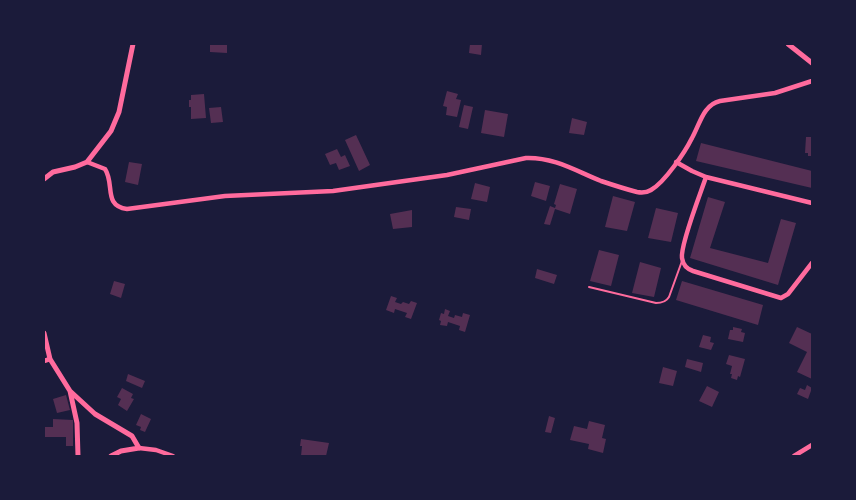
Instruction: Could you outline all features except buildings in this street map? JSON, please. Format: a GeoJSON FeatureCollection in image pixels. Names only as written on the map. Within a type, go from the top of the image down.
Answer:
{"type":"FeatureCollection","features":[{"type":"Feature","properties":{"kind":"street"},"geometry":{"type":"LineString","coordinates":[[44,179],[52,172],[87,162],[111,131],[117,118],[133,44]]}},
{"type":"Feature","properties":{"kind":"street"},"geometry":{"type":"LineString","coordinates":[[788,44],[813,63]]}},
{"type":"Feature","properties":{"kind":"street"},"geometry":{"type":"LineString","coordinates":[[87,162],[105,170],[109,178],[113,202],[121,208],[225,196],[333,191],[447,175],[526,158],[556,162],[601,181],[643,193],[657,185],[676,162],[690,142],[704,113],[712,104],[775,93],[813,81]]}},
{"type":"Feature","properties":{"kind":"street"},"geometry":{"type":"LineString","coordinates":[[676,162],[706,177],[813,203]]}},
{"type":"Feature","properties":{"kind":"street"},"geometry":{"type":"LineString","coordinates":[[706,177],[682,251],[682,261],[686,267],[693,272],[781,298],[788,294],[813,263]]}},
{"type":"Feature","properties":{"kind":"street"},"geometry":{"type":"LineString","coordinates":[[44,333],[50,359],[70,391],[77,423],[78,456]]}},
{"type":"Feature","properties":{"kind":"street"},"geometry":{"type":"LineString","coordinates":[[44,361],[50,359]]}},
{"type":"Feature","properties":{"kind":"street"},"geometry":{"type":"LineString","coordinates":[[70,391],[94,414],[132,436],[139,448]]}},
{"type":"Feature","properties":{"kind":"street"},"geometry":{"type":"LineString","coordinates":[[794,456],[813,445]]}},
{"type":"Feature","properties":{"kind":"street"},"geometry":{"type":"LineString","coordinates":[[111,456],[121,451],[139,448],[156,450],[173,456]]}},
{"type":"Feature","properties":{"kind":"lane"},"geometry":{"type":"LineString","coordinates":[[589,286],[656,303],[666,301],[682,261]]}}]}
